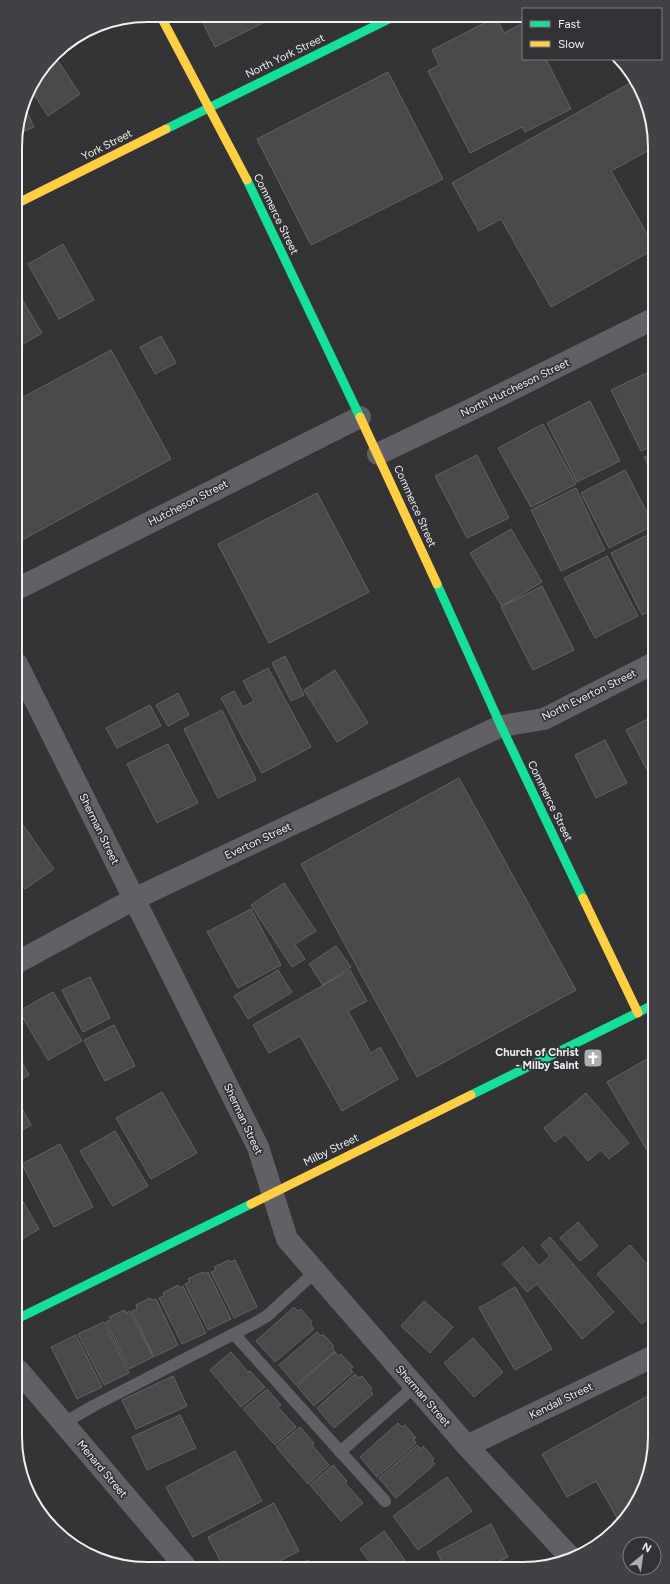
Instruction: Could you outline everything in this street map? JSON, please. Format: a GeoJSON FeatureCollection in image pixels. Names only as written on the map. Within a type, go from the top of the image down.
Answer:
{"type":"FeatureCollection","features":[{"type":"Feature","properties":{"kind":"street","name":"Commerce Street"},"geometry":{"type":"LineString","coordinates":[[164,22],[235,156],[378,454],[501,726],[638,1012]]}},
{"type":"Feature","properties":{"kind":"street","name":"North York Street"},"geometry":{"type":"LineString","coordinates":[[209,107],[381,22]]}},
{"type":"Feature","properties":{"kind":"street","name":"York Street"},"geometry":{"type":"LineString","coordinates":[[22,201],[209,107]]}},
{"type":"Feature","properties":{"kind":"street","name":"North Hutcheson Street"},"geometry":{"type":"LineString","coordinates":[[378,454],[648,321]]}},
{"type":"Feature","properties":{"kind":"street","name":"Hutcheson Street"},"geometry":{"type":"LineString","coordinates":[[22,586],[360,417]]}},
{"type":"Feature","properties":{"kind":"street","name":"North Everton Street"},"geometry":{"type":"LineString","coordinates":[[501,726],[544,719],[648,666]]}},
{"type":"Feature","properties":{"kind":"street","name":"Sherman Street"},"geometry":{"type":"LineString","coordinates":[[22,674],[258,1147],[287,1239],[467,1446],[567,1554]]}},
{"type":"Feature","properties":{"kind":"street","name":"Everton Street"},"geometry":{"type":"LineString","coordinates":[[22,960],[134,899],[501,726]]}},
{"type":"Feature","properties":{"kind":"street","name":"Milby Street"},"geometry":{"type":"LineString","coordinates":[[22,1317],[648,1007]]}},
{"type":"Feature","properties":{"kind":"street","name":"Kendall Street"},"geometry":{"type":"LineString","coordinates":[[467,1446],[648,1359]]}},
{"type":"Feature","properties":{"kind":"street","name":"Menard Street"},"geometry":{"type":"LineString","coordinates":[[22,1374],[183,1562]]}},
{"type":"Feature","properties":{"kind":"lane"},"geometry":{"type":"LineString","coordinates":[[64,1423],[93,1406],[267,1316],[316,1271]]}},
{"type":"Feature","properties":{"kind":"lane"},"geometry":{"type":"LineString","coordinates":[[234,1334],[385,1501]]}},
{"type":"Feature","properties":{"kind":"lane"},"geometry":{"type":"LineString","coordinates":[[340,1452],[415,1386]]}},
{"type":"Feature","properties":{"kind":"building"},"geometry":{"type":"Polygon","coordinates":[[[202,22],[265,22],[215,47],[202,22]]]}},
{"type":"Feature","properties":{"kind":"building"},"geometry":{"type":"Polygon","coordinates":[[[486,22],[498,22],[504,33],[522,24],[522,60],[546,60],[571,109],[525,132],[522,127],[470,153],[428,71],[439,65],[432,50],[486,22]]]}},
{"type":"Feature","properties":{"kind":"building"},"geometry":{"type":"Polygon","coordinates":[[[58,60],[80,94],[48,116],[34,94],[48,71],[58,60]]]}},
{"type":"Feature","properties":{"kind":"building"},"geometry":{"type":"Polygon","coordinates":[[[388,72],[443,179],[311,245],[257,139],[388,72]]]}},
{"type":"Feature","properties":{"kind":"building"},"geometry":{"type":"Polygon","coordinates":[[[630,83],[644,115],[648,151],[611,171],[648,236],[648,253],[551,307],[501,219],[479,231],[452,183],[630,83]]]}},
{"type":"Feature","properties":{"kind":"building"},"geometry":{"type":"Polygon","coordinates":[[[27,112],[34,127],[23,132],[27,112]]]}},
{"type":"Feature","properties":{"kind":"building"},"geometry":{"type":"Polygon","coordinates":[[[63,244],[94,300],[59,319],[28,264],[63,244]]]}},
{"type":"Feature","properties":{"kind":"building"},"geometry":{"type":"Polygon","coordinates":[[[22,299],[42,333],[22,345],[22,299]]]}},
{"type":"Feature","properties":{"kind":"building"},"geometry":{"type":"Polygon","coordinates":[[[161,336],[176,363],[155,374],[140,347],[161,336]]]}},
{"type":"Feature","properties":{"kind":"building"},"geometry":{"type":"Polygon","coordinates":[[[111,350],[171,459],[24,539],[22,535],[22,398],[111,350]]]}},
{"type":"Feature","properties":{"kind":"building"},"geometry":{"type":"Polygon","coordinates":[[[648,372],[648,448],[641,451],[611,390],[648,372]]]}},
{"type":"Feature","properties":{"kind":"building"},"geometry":{"type":"Polygon","coordinates":[[[590,401],[620,461],[577,482],[547,423],[590,401]]]}},
{"type":"Feature","properties":{"kind":"building"},"geometry":{"type":"Polygon","coordinates":[[[543,424],[576,484],[531,507],[498,448],[543,424]]]}},
{"type":"Feature","properties":{"kind":"building"},"geometry":{"type":"Polygon","coordinates":[[[477,455],[509,518],[467,538],[435,476],[477,455]]]}},
{"type":"Feature","properties":{"kind":"building"},"geometry":{"type":"Polygon","coordinates":[[[648,456],[648,465],[644,457],[648,456]]]}},
{"type":"Feature","properties":{"kind":"building"},"geometry":{"type":"Polygon","coordinates":[[[625,470],[648,514],[648,528],[609,548],[581,493],[625,470]]]}},
{"type":"Feature","properties":{"kind":"building"},"geometry":{"type":"Polygon","coordinates":[[[576,488],[605,550],[561,571],[531,510],[576,488]]]}},
{"type":"Feature","properties":{"kind":"building"},"geometry":{"type":"Polygon","coordinates":[[[317,493],[369,592],[269,643],[218,544],[317,493]]]}},
{"type":"Feature","properties":{"kind":"building"},"geometry":{"type":"Polygon","coordinates":[[[511,529],[542,582],[502,606],[470,553],[511,529]]]}},
{"type":"Feature","properties":{"kind":"building"},"geometry":{"type":"Polygon","coordinates":[[[648,535],[648,612],[642,615],[611,553],[648,535]]]}},
{"type":"Feature","properties":{"kind":"building"},"geometry":{"type":"Polygon","coordinates":[[[607,556],[638,616],[595,638],[564,578],[607,556]]]}},
{"type":"Feature","properties":{"kind":"building"},"geometry":{"type":"Polygon","coordinates":[[[542,586],[574,650],[533,670],[501,607],[542,586]]]}},
{"type":"Feature","properties":{"kind":"building"},"geometry":{"type":"Polygon","coordinates":[[[285,656],[304,695],[291,701],[272,663],[285,656]]]}},
{"type":"Feature","properties":{"kind":"building"},"geometry":{"type":"Polygon","coordinates":[[[268,668],[311,747],[262,773],[221,698],[234,691],[243,707],[254,701],[243,681],[268,668]]]}},
{"type":"Feature","properties":{"kind":"building"},"geometry":{"type":"Polygon","coordinates":[[[335,670],[368,723],[337,742],[304,690],[335,670]]]}},
{"type":"Feature","properties":{"kind":"building"},"geometry":{"type":"Polygon","coordinates":[[[178,693],[189,715],[168,726],[156,705],[178,693]]]}},
{"type":"Feature","properties":{"kind":"building"},"geometry":{"type":"Polygon","coordinates":[[[150,705],[161,726],[117,748],[106,728],[150,705]]]}},
{"type":"Feature","properties":{"kind":"building"},"geometry":{"type":"Polygon","coordinates":[[[222,710],[256,780],[218,798],[184,729],[222,710]]]}},
{"type":"Feature","properties":{"kind":"building"},"geometry":{"type":"Polygon","coordinates":[[[648,719],[648,772],[626,730],[648,719]]]}},
{"type":"Feature","properties":{"kind":"building"},"geometry":{"type":"Polygon","coordinates":[[[605,740],[627,783],[596,798],[575,755],[605,740]]]}},
{"type":"Feature","properties":{"kind":"building"},"geometry":{"type":"Polygon","coordinates":[[[168,744],[198,803],[157,823],[127,764],[168,744]]]}},
{"type":"Feature","properties":{"kind":"building"},"geometry":{"type":"Polygon","coordinates":[[[459,778],[576,990],[417,1077],[301,864],[459,778]]]}},
{"type":"Feature","properties":{"kind":"building"},"geometry":{"type":"Polygon","coordinates":[[[23,825],[54,869],[25,889],[22,885],[23,825]]]}},
{"type":"Feature","properties":{"kind":"building"},"geometry":{"type":"Polygon","coordinates":[[[284,883],[316,931],[295,944],[305,959],[292,967],[251,905],[284,883]]]}},
{"type":"Feature","properties":{"kind":"building"},"geometry":{"type":"Polygon","coordinates":[[[251,909],[281,965],[238,988],[207,932],[251,909]]]}},
{"type":"Feature","properties":{"kind":"building"},"geometry":{"type":"Polygon","coordinates":[[[336,946],[351,967],[323,985],[309,964],[336,946]]]}},
{"type":"Feature","properties":{"kind":"building"},"geometry":{"type":"Polygon","coordinates":[[[278,970],[292,992],[248,1019],[234,996],[278,970]]]}},
{"type":"Feature","properties":{"kind":"building"},"geometry":{"type":"Polygon","coordinates":[[[350,970],[367,1001],[348,1011],[371,1053],[380,1047],[398,1079],[342,1111],[300,1036],[269,1053],[253,1025],[350,970]]]}},
{"type":"Feature","properties":{"kind":"building"},"geometry":{"type":"Polygon","coordinates":[[[90,977],[110,1018],[83,1032],[62,990],[90,977]]]}},
{"type":"Feature","properties":{"kind":"building"},"geometry":{"type":"Polygon","coordinates":[[[53,992],[82,1041],[48,1060],[22,1016],[22,1009],[53,992]]]}},
{"type":"Feature","properties":{"kind":"building"},"geometry":{"type":"Polygon","coordinates":[[[114,1025],[135,1066],[105,1081],[84,1040],[114,1025]]]}},
{"type":"Feature","properties":{"kind":"building"},"geometry":{"type":"Polygon","coordinates":[[[648,1058],[648,1152],[607,1082],[648,1058]]]}},
{"type":"Feature","properties":{"kind":"building"},"geometry":{"type":"Polygon","coordinates":[[[22,1062],[29,1075],[22,1079],[22,1062]]]}},
{"type":"Feature","properties":{"kind":"building"},"geometry":{"type":"Polygon","coordinates":[[[162,1092],[197,1153],[151,1179],[116,1118],[162,1092]]]}},
{"type":"Feature","properties":{"kind":"building"},"geometry":{"type":"Polygon","coordinates":[[[586,1093],[629,1143],[609,1159],[601,1150],[588,1161],[565,1134],[555,1142],[544,1128],[586,1093]]]}},
{"type":"Feature","properties":{"kind":"building"},"geometry":{"type":"Polygon","coordinates":[[[22,1108],[31,1125],[22,1130],[22,1108]]]}},
{"type":"Feature","properties":{"kind":"building"},"geometry":{"type":"Polygon","coordinates":[[[115,1131],[148,1186],[113,1206],[80,1151],[115,1131]]]}},
{"type":"Feature","properties":{"kind":"building"},"geometry":{"type":"Polygon","coordinates":[[[60,1144],[93,1207],[54,1227],[22,1164],[60,1144]]]}},
{"type":"Feature","properties":{"kind":"building"},"geometry":{"type":"Polygon","coordinates":[[[22,1200],[39,1229],[22,1239],[22,1200]]]}},
{"type":"Feature","properties":{"kind":"building"},"geometry":{"type":"Polygon","coordinates":[[[578,1222],[598,1246],[580,1261],[560,1238],[578,1222]]]}},
{"type":"Feature","properties":{"kind":"building"},"geometry":{"type":"Polygon","coordinates":[[[550,1237],[614,1312],[582,1339],[537,1284],[527,1292],[503,1264],[523,1247],[539,1266],[550,1256],[541,1245],[550,1237]]]}},
{"type":"Feature","properties":{"kind":"building"},"geometry":{"type":"Polygon","coordinates":[[[630,1245],[648,1265],[648,1318],[642,1324],[597,1274],[630,1245]]]}},
{"type":"Feature","properties":{"kind":"building"},"geometry":{"type":"Polygon","coordinates":[[[229,1260],[230,1262],[235,1260],[257,1307],[234,1318],[211,1272],[216,1270],[214,1267],[229,1260]]]}},
{"type":"Feature","properties":{"kind":"building"},"geometry":{"type":"Polygon","coordinates":[[[203,1272],[204,1274],[208,1272],[231,1319],[208,1330],[185,1284],[190,1282],[188,1279],[203,1272]]]}},
{"type":"Feature","properties":{"kind":"building"},"geometry":{"type":"Polygon","coordinates":[[[178,1285],[179,1288],[183,1286],[206,1333],[182,1344],[159,1298],[164,1296],[163,1293],[178,1285]]]}},
{"type":"Feature","properties":{"kind":"building"},"geometry":{"type":"Polygon","coordinates":[[[515,1287],[552,1349],[515,1370],[479,1308],[515,1287]]]}},
{"type":"Feature","properties":{"kind":"building"},"geometry":{"type":"Polygon","coordinates":[[[150,1298],[152,1300],[156,1299],[178,1345],[154,1357],[132,1311],[137,1309],[136,1305],[150,1298]]]}},
{"type":"Feature","properties":{"kind":"building"},"geometry":{"type":"Polygon","coordinates":[[[424,1301],[453,1327],[430,1353],[401,1326],[424,1301]]]}},
{"type":"Feature","properties":{"kind":"building"},"geometry":{"type":"Polygon","coordinates":[[[294,1307],[298,1311],[301,1309],[312,1322],[310,1324],[314,1329],[275,1362],[256,1341],[294,1307]]]}},
{"type":"Feature","properties":{"kind":"building"},"geometry":{"type":"Polygon","coordinates":[[[125,1310],[126,1313],[130,1311],[153,1357],[129,1369],[106,1322],[111,1320],[109,1317],[125,1310]]]}},
{"type":"Feature","properties":{"kind":"building"},"geometry":{"type":"Polygon","coordinates":[[[104,1322],[129,1373],[104,1385],[78,1334],[104,1322]]]}},
{"type":"Feature","properties":{"kind":"building"},"geometry":{"type":"Polygon","coordinates":[[[317,1332],[321,1336],[323,1334],[334,1346],[332,1348],[335,1351],[296,1385],[279,1365],[317,1332]]]}},
{"type":"Feature","properties":{"kind":"building"},"geometry":{"type":"Polygon","coordinates":[[[76,1335],[102,1387],[77,1399],[51,1347],[76,1335]]]}},
{"type":"Feature","properties":{"kind":"building"},"geometry":{"type":"Polygon","coordinates":[[[473,1338],[503,1372],[474,1397],[444,1363],[473,1338]]]}},
{"type":"Feature","properties":{"kind":"building"},"geometry":{"type":"Polygon","coordinates":[[[231,1352],[248,1372],[250,1371],[265,1387],[241,1407],[210,1370],[231,1352]]]}},
{"type":"Feature","properties":{"kind":"building"},"geometry":{"type":"Polygon","coordinates":[[[335,1352],[339,1356],[341,1354],[353,1367],[350,1369],[353,1372],[314,1406],[297,1386],[335,1352]]]}},
{"type":"Feature","properties":{"kind":"building"},"geometry":{"type":"Polygon","coordinates":[[[355,1374],[359,1378],[362,1376],[372,1389],[370,1391],[373,1394],[334,1428],[317,1408],[355,1374]]]}},
{"type":"Feature","properties":{"kind":"building"},"geometry":{"type":"Polygon","coordinates":[[[173,1376],[187,1406],[136,1429],[122,1400],[173,1376]]]}},
{"type":"Feature","properties":{"kind":"building"},"geometry":{"type":"Polygon","coordinates":[[[267,1389],[281,1405],[278,1407],[296,1427],[275,1445],[243,1409],[267,1389]]]}},
{"type":"Feature","properties":{"kind":"building"},"geometry":{"type":"Polygon","coordinates":[[[648,1396],[648,1445],[644,1469],[635,1492],[617,1519],[596,1481],[567,1497],[542,1454],[648,1396]]]}},
{"type":"Feature","properties":{"kind":"building"},"geometry":{"type":"Polygon","coordinates":[[[180,1415],[196,1448],[147,1470],[132,1437],[180,1415]]]}},
{"type":"Feature","properties":{"kind":"building"},"geometry":{"type":"Polygon","coordinates":[[[398,1423],[402,1427],[405,1425],[416,1438],[413,1439],[416,1443],[377,1477],[360,1457],[398,1423]]]}},
{"type":"Feature","properties":{"kind":"building"},"geometry":{"type":"Polygon","coordinates":[[[300,1427],[314,1443],[312,1445],[329,1465],[308,1484],[276,1447],[300,1427]]]}},
{"type":"Feature","properties":{"kind":"building"},"geometry":{"type":"Polygon","coordinates":[[[417,1445],[421,1449],[423,1446],[434,1459],[432,1461],[435,1464],[396,1498],[379,1478],[417,1445]]]}},
{"type":"Feature","properties":{"kind":"building"},"geometry":{"type":"Polygon","coordinates":[[[235,1451],[262,1501],[193,1537],[166,1487],[235,1451]]]}},
{"type":"Feature","properties":{"kind":"building"},"geometry":{"type":"Polygon","coordinates":[[[333,1465],[347,1481],[345,1483],[363,1503],[341,1521],[310,1485],[333,1465]]]}},
{"type":"Feature","properties":{"kind":"building"},"geometry":{"type":"Polygon","coordinates":[[[447,1477],[472,1511],[418,1550],[393,1516],[447,1477]]]}},
{"type":"Feature","properties":{"kind":"building"},"geometry":{"type":"Polygon","coordinates":[[[274,1503],[299,1551],[278,1562],[221,1562],[208,1537],[274,1503]]]}},
{"type":"Feature","properties":{"kind":"building"},"geometry":{"type":"Polygon","coordinates":[[[491,1524],[508,1557],[498,1562],[442,1562],[437,1552],[491,1524]]]}},
{"type":"Feature","properties":{"kind":"building"},"geometry":{"type":"Polygon","coordinates":[[[384,1531],[405,1560],[402,1562],[370,1562],[360,1549],[384,1531]]]}},
{"type":"Feature","properties":{"kind":"traffic: fast"},"geometry":{"type":"LineString","coordinates":[[166,129],[383,22]]}},
{"type":"Feature","properties":{"kind":"traffic: fast"},"geometry":{"type":"LineString","coordinates":[[247,180],[360,417]]}},
{"type":"Feature","properties":{"kind":"traffic: fast"},"geometry":{"type":"LineString","coordinates":[[437,584],[501,726],[583,898]]}},
{"type":"Feature","properties":{"kind":"traffic: fast"},"geometry":{"type":"LineString","coordinates":[[471,1095],[648,1007]]}},
{"type":"Feature","properties":{"kind":"traffic: fast"},"geometry":{"type":"LineString","coordinates":[[22,1317],[251,1204]]}},
{"type":"Feature","properties":{"kind":"traffic: slow"},"geometry":{"type":"LineString","coordinates":[[164,22],[247,180]]}},
{"type":"Feature","properties":{"kind":"traffic: slow"},"geometry":{"type":"LineString","coordinates":[[22,201],[166,129]]}},
{"type":"Feature","properties":{"kind":"traffic: slow"},"geometry":{"type":"LineString","coordinates":[[360,417],[437,584]]}},
{"type":"Feature","properties":{"kind":"traffic: slow"},"geometry":{"type":"LineString","coordinates":[[583,898],[638,1013]]}},
{"type":"Feature","properties":{"kind":"traffic: slow"},"geometry":{"type":"LineString","coordinates":[[251,1204],[471,1095]]}},
{"type":"Feature","properties":{"kind":"place","name":"Church of Christ - Milby Saint"},"geometry":{"type":"Point","coordinates":[593,1058]}}]}
